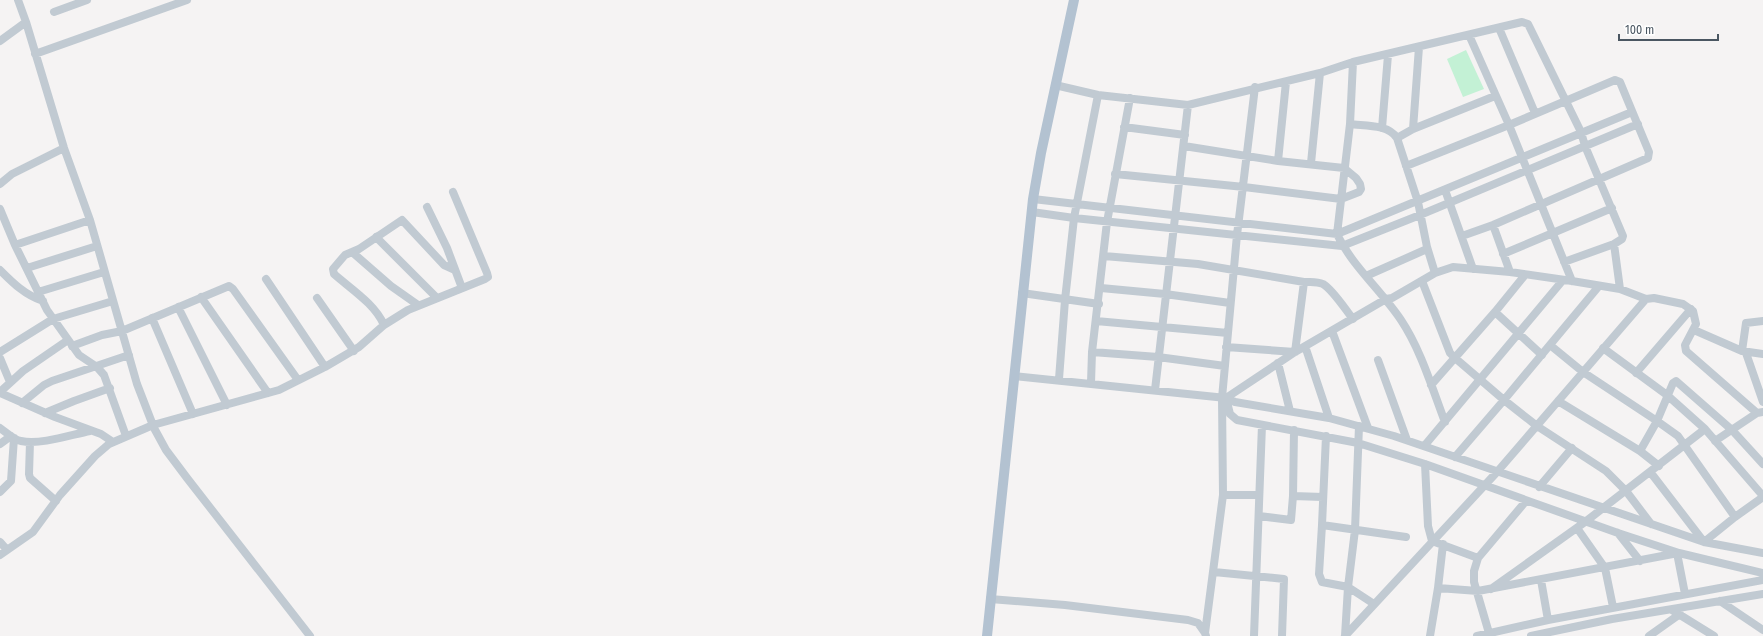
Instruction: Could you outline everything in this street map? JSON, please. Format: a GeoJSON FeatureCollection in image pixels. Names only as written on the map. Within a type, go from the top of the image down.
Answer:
{"type":"FeatureCollection","features":[{"type":"Feature","properties":{"kind":"main road"},"geometry":{"type":"LineString","coordinates":[[988,636],[990,599],[1033,199],[1055,85],[1074,0]]}},
{"type":"Feature","properties":{"kind":"street"},"geometry":{"type":"LineString","coordinates":[[18,0],[64,148],[90,220],[137,384],[153,425],[166,450],[310,636]]}},
{"type":"Feature","properties":{"kind":"street"},"geometry":{"type":"LineString","coordinates":[[54,12],[87,0]]}},
{"type":"Feature","properties":{"kind":"street"},"geometry":{"type":"LineString","coordinates":[[158,0],[163,8]]}},
{"type":"Feature","properties":{"kind":"street"},"geometry":{"type":"LineString","coordinates":[[35,54],[187,0]]}},
{"type":"Feature","properties":{"kind":"street"},"geometry":{"type":"LineString","coordinates":[[0,41],[26,22]]}},
{"type":"Feature","properties":{"kind":"street"},"geometry":{"type":"LineString","coordinates":[[1055,85],[1098,95],[1188,105],[1255,87],[1286,82],[1353,62],[1388,55],[1522,22],[1528,24],[1581,132],[1599,181],[1623,236],[1622,239],[1614,244],[1564,262]]}},
{"type":"Feature","properties":{"kind":"street"},"geometry":{"type":"LineString","coordinates":[[1499,28],[1535,113]]}},
{"type":"Feature","properties":{"kind":"street"},"geometry":{"type":"LineString","coordinates":[[1469,35],[1509,125],[1572,282]]}},
{"type":"Feature","properties":{"kind":"street"},"geometry":{"type":"LineString","coordinates":[[1413,129],[1419,47]]}},
{"type":"Feature","properties":{"kind":"street"},"geometry":{"type":"LineString","coordinates":[[1382,128],[1388,55]]}},
{"type":"Feature","properties":{"kind":"street"},"geometry":{"type":"LineString","coordinates":[[1353,62],[1350,124],[1337,234],[1342,246],[1386,299],[1408,332],[1445,422]]}},
{"type":"Feature","properties":{"kind":"street"},"geometry":{"type":"LineString","coordinates":[[1311,163],[1320,73]]}},
{"type":"Feature","properties":{"kind":"street"},"geometry":{"type":"LineString","coordinates":[[1406,166],[1509,125],[1615,80],[1620,82],[1649,152],[1648,158],[1599,181],[1540,204],[1493,225],[1462,236]]}},
{"type":"Feature","properties":{"kind":"street"},"geometry":{"type":"LineString","coordinates":[[1278,161],[1286,82]]}},
{"type":"Feature","properties":{"kind":"street"},"geometry":{"type":"LineString","coordinates":[[1205,634],[1223,495],[1226,348],[1237,235],[1255,87]]}},
{"type":"Feature","properties":{"kind":"street"},"geometry":{"type":"LineString","coordinates":[[1059,379],[1065,300],[1074,218],[1098,95]]}},
{"type":"Feature","properties":{"kind":"street"},"geometry":{"type":"LineString","coordinates":[[1397,138],[1413,129],[1495,96]]}},
{"type":"Feature","properties":{"kind":"street"},"geometry":{"type":"LineString","coordinates":[[1091,383],[1092,352],[1099,304],[1107,222],[1130,98]]}},
{"type":"Feature","properties":{"kind":"street"},"geometry":{"type":"LineString","coordinates":[[1155,390],[1174,215],[1184,146],[1188,105]]}},
{"type":"Feature","properties":{"kind":"street"},"geometry":{"type":"LineString","coordinates":[[1033,199],[1337,234],[1418,202],[1581,132],[1632,112]]}},
{"type":"Feature","properties":{"kind":"street"},"geometry":{"type":"LineString","coordinates":[[1350,124],[1382,128],[1391,131],[1397,138],[1418,202],[1428,249],[1436,273]]}},
{"type":"Feature","properties":{"kind":"street"},"geometry":{"type":"LineString","coordinates":[[1032,212],[1107,222],[1342,246],[1638,124]]}},
{"type":"Feature","properties":{"kind":"street"},"geometry":{"type":"LineString","coordinates":[[1124,127],[1185,135]]}},
{"type":"Feature","properties":{"kind":"street"},"geometry":{"type":"LineString","coordinates":[[1115,174],[1244,187],[1341,199],[1359,192],[1361,189],[1356,178],[1344,168],[1311,163],[1278,161],[1184,146]]}},
{"type":"Feature","properties":{"kind":"street"},"geometry":{"type":"LineString","coordinates":[[0,184],[12,174],[64,148]]}},
{"type":"Feature","properties":{"kind":"street"},"geometry":{"type":"LineString","coordinates":[[1445,190],[1473,269]]}},
{"type":"Feature","properties":{"kind":"street"},"geometry":{"type":"LineString","coordinates":[[0,555],[33,532],[56,501],[95,456],[114,442],[153,425],[268,393],[298,380],[354,351],[384,325],[418,305],[485,279],[488,275],[453,192]]}},
{"type":"Feature","properties":{"kind":"street"},"geometry":{"type":"LineString","coordinates":[[427,207],[447,248],[462,288]]}},
{"type":"Feature","properties":{"kind":"street"},"geometry":{"type":"LineString","coordinates":[[1504,254],[1612,208]]}},
{"type":"Feature","properties":{"kind":"street"},"geometry":{"type":"LineString","coordinates":[[0,209],[3,226],[15,245],[42,301],[53,319],[70,343],[84,359],[96,366],[104,375],[110,388],[126,436]]}},
{"type":"Feature","properties":{"kind":"street"},"geometry":{"type":"LineString","coordinates":[[15,245],[90,220]]}},
{"type":"Feature","properties":{"kind":"street"},"geometry":{"type":"LineString","coordinates":[[384,325],[382,320],[370,305],[333,272],[333,269],[342,257],[359,249],[402,220],[444,265],[455,270]]}},
{"type":"Feature","properties":{"kind":"street"},"geometry":{"type":"LineString","coordinates":[[1493,225],[1510,272]]}},
{"type":"Feature","properties":{"kind":"street"},"geometry":{"type":"LineString","coordinates":[[376,237],[436,298]]}},
{"type":"Feature","properties":{"kind":"street"},"geometry":{"type":"LineString","coordinates":[[1614,244],[1620,290]]}},
{"type":"Feature","properties":{"kind":"street"},"geometry":{"type":"LineString","coordinates":[[27,268],[97,246]]}},
{"type":"Feature","properties":{"kind":"street"},"geometry":{"type":"LineString","coordinates":[[1366,276],[1428,249]]}},
{"type":"Feature","properties":{"kind":"street"},"geometry":{"type":"LineString","coordinates":[[352,252],[391,286],[418,305]]}},
{"type":"Feature","properties":{"kind":"street"},"geometry":{"type":"LineString","coordinates":[[1104,256],[1169,262],[1234,270],[1304,282],[1318,282],[1324,285],[1353,319]]}},
{"type":"Feature","properties":{"kind":"street"},"geometry":{"type":"LineString","coordinates":[[1224,398],[1295,352],[1386,299],[1392,298],[1436,273],[1453,267],[1510,272],[1599,286],[1620,290],[1646,299],[1654,298],[1683,304],[1691,309],[1696,319],[1694,330],[1685,345],[1686,352],[1760,412],[1716,441]]}},
{"type":"Feature","properties":{"kind":"street"},"geometry":{"type":"LineString","coordinates":[[0,270],[18,287],[33,298],[42,301]]}},
{"type":"Feature","properties":{"kind":"street"},"geometry":{"type":"LineString","coordinates":[[38,292],[104,272]]}},
{"type":"Feature","properties":{"kind":"street"},"geometry":{"type":"LineString","coordinates":[[1431,385],[1495,312],[1525,275]]}},
{"type":"Feature","properties":{"kind":"street"},"geometry":{"type":"LineString","coordinates":[[266,280],[325,367]]}},
{"type":"Feature","properties":{"kind":"street"},"geometry":{"type":"LineString","coordinates":[[1425,445],[1481,380],[1563,280]]}},
{"type":"Feature","properties":{"kind":"street"},"geometry":{"type":"LineString","coordinates":[[1422,281],[1450,353],[1504,400],[1537,426],[1606,471],[1626,491],[1650,524]]}},
{"type":"Feature","properties":{"kind":"street"},"geometry":{"type":"LineString","coordinates":[[1295,352],[1304,282]]}},
{"type":"Feature","properties":{"kind":"street"},"geometry":{"type":"LineString","coordinates":[[114,442],[101,434],[45,413],[0,392],[23,371],[70,343],[122,331],[229,286],[232,287],[298,380]]}},
{"type":"Feature","properties":{"kind":"street"},"geometry":{"type":"LineString","coordinates":[[1455,457],[1599,286]]}},
{"type":"Feature","properties":{"kind":"street"},"geometry":{"type":"LineString","coordinates":[[1100,288],[1165,294],[1230,303]]}},
{"type":"Feature","properties":{"kind":"street"},"geometry":{"type":"LineString","coordinates":[[1022,293],[1099,304]]}},
{"type":"Feature","properties":{"kind":"street"},"geometry":{"type":"LineString","coordinates":[[201,297],[268,393]]}},
{"type":"Feature","properties":{"kind":"street"},"geometry":{"type":"LineString","coordinates":[[317,298],[354,351]]}},
{"type":"Feature","properties":{"kind":"street"},"geometry":{"type":"LineString","coordinates":[[1345,636],[1497,472],[1646,299]]}},
{"type":"Feature","properties":{"kind":"street"},"geometry":{"type":"LineString","coordinates":[[0,352],[53,319],[113,301]]}},
{"type":"Feature","properties":{"kind":"street"},"geometry":{"type":"LineString","coordinates":[[178,307],[227,405]]}},
{"type":"Feature","properties":{"kind":"street"},"geometry":{"type":"LineString","coordinates":[[1636,373],[1691,309]]}},
{"type":"Feature","properties":{"kind":"street"},"geometry":{"type":"LineString","coordinates":[[1495,312],[1520,333],[1542,355]]}},
{"type":"Feature","properties":{"kind":"street"},"geometry":{"type":"LineString","coordinates":[[152,318],[193,414]]}},
{"type":"Feature","properties":{"kind":"street"},"geometry":{"type":"LineString","coordinates":[[1096,321],[1228,333]]}},
{"type":"Feature","properties":{"kind":"street"},"geometry":{"type":"LineString","coordinates":[[1763,322],[1746,322],[1744,352],[1763,402]]}},
{"type":"Feature","properties":{"kind":"street"},"geometry":{"type":"LineString","coordinates":[[1694,330],[1744,352],[1763,354]]}},
{"type":"Feature","properties":{"kind":"street"},"geometry":{"type":"LineString","coordinates":[[1332,331],[1368,428]]}},
{"type":"Feature","properties":{"kind":"street"},"geometry":{"type":"LineString","coordinates":[[1550,345],[1583,372],[1678,436],[1735,517]]}},
{"type":"Feature","properties":{"kind":"street"},"geometry":{"type":"LineString","coordinates":[[1305,346],[1329,418]]}},
{"type":"Feature","properties":{"kind":"street"},"geometry":{"type":"LineString","coordinates":[[1226,348],[1295,352]]}},
{"type":"Feature","properties":{"kind":"street"},"geometry":{"type":"LineString","coordinates":[[1603,348],[1667,395],[1705,429],[1763,496],[1704,542]]}},
{"type":"Feature","properties":{"kind":"street"},"geometry":{"type":"LineString","coordinates":[[1092,352],[1158,357],[1225,366]]}},
{"type":"Feature","properties":{"kind":"street"},"geometry":{"type":"LineString","coordinates":[[22,403],[48,383],[129,355]]}},
{"type":"Feature","properties":{"kind":"street"},"geometry":{"type":"LineString","coordinates":[[0,358],[10,382]]}},
{"type":"Feature","properties":{"kind":"street"},"geometry":{"type":"LineString","coordinates":[[1378,360],[1407,440]]}},
{"type":"Feature","properties":{"kind":"street"},"geometry":{"type":"LineString","coordinates":[[1278,363],[1290,411]]}},
{"type":"Feature","properties":{"kind":"street"},"geometry":{"type":"LineString","coordinates":[[1014,376],[1059,379],[1224,398],[1235,402],[1329,418],[1425,445],[1497,472],[1704,542],[1763,553]]}},
{"type":"Feature","properties":{"kind":"street"},"geometry":{"type":"LineString","coordinates":[[1640,451],[1657,421],[1673,382],[1679,382],[1732,430],[1763,464]]}},
{"type":"Feature","properties":{"kind":"street"},"geometry":{"type":"LineString","coordinates":[[45,413],[110,388]]}},
{"type":"Feature","properties":{"kind":"street"},"geometry":{"type":"LineString","coordinates":[[1224,398],[1230,414],[1234,419],[1358,442],[1425,464],[1585,522],[1763,579]]}},
{"type":"Feature","properties":{"kind":"street"},"geometry":{"type":"LineString","coordinates":[[1558,400],[1640,451],[1659,466]]}},
{"type":"Feature","properties":{"kind":"street"},"geometry":{"type":"LineString","coordinates":[[1254,636],[1262,425]]}},
{"type":"Feature","properties":{"kind":"street"},"geometry":{"type":"LineString","coordinates":[[1345,636],[1348,587],[1355,530],[1359,426]]}},
{"type":"Feature","properties":{"kind":"street"},"geometry":{"type":"LineString","coordinates":[[0,428],[20,441],[30,442],[49,440],[90,431]]}},
{"type":"Feature","properties":{"kind":"street"},"geometry":{"type":"LineString","coordinates":[[1491,589],[1577,528],[1705,429]]}},
{"type":"Feature","properties":{"kind":"street"},"geometry":{"type":"LineString","coordinates":[[1259,516],[1291,520],[1294,430]]}},
{"type":"Feature","properties":{"kind":"street"},"geometry":{"type":"LineString","coordinates":[[1326,436],[1320,578],[1322,582],[1348,587],[1374,604]]}},
{"type":"Feature","properties":{"kind":"street"},"geometry":{"type":"LineString","coordinates":[[0,444],[13,437]]}},
{"type":"Feature","properties":{"kind":"street"},"geometry":{"type":"LineString","coordinates":[[0,492],[11,478],[13,437]]}},
{"type":"Feature","properties":{"kind":"street"},"geometry":{"type":"LineString","coordinates":[[30,442],[30,478],[56,501]]}},
{"type":"Feature","properties":{"kind":"street"},"geometry":{"type":"LineString","coordinates":[[1539,486],[1572,448]]}},
{"type":"Feature","properties":{"kind":"street"},"geometry":{"type":"LineString","coordinates":[[1425,464],[1428,526],[1432,541]]}},
{"type":"Feature","properties":{"kind":"street"},"geometry":{"type":"LineString","coordinates":[[1651,472],[1704,542]]}},
{"type":"Feature","properties":{"kind":"street"},"geometry":{"type":"LineString","coordinates":[[1223,495],[1259,495]]}},
{"type":"Feature","properties":{"kind":"street"},"geometry":{"type":"LineString","coordinates":[[1293,496],[1323,497]]}},
{"type":"Feature","properties":{"kind":"street"},"geometry":{"type":"LineString","coordinates":[[1489,633],[1473,575],[1478,558],[1526,501]]}},
{"type":"Feature","properties":{"kind":"street"},"geometry":{"type":"LineString","coordinates":[[1322,525],[1406,537]]}},
{"type":"Feature","properties":{"kind":"street"},"geometry":{"type":"LineString","coordinates":[[1577,528],[1605,568],[1613,607]]}},
{"type":"Feature","properties":{"kind":"street"},"geometry":{"type":"LineString","coordinates":[[1618,533],[1640,561]]}},
{"type":"Feature","properties":{"kind":"street"},"geometry":{"type":"LineString","coordinates":[[1432,541],[1478,558]]}},
{"type":"Feature","properties":{"kind":"street"},"geometry":{"type":"LineString","coordinates":[[0,542],[7,550]]}},
{"type":"Feature","properties":{"kind":"street"},"geometry":{"type":"LineString","coordinates":[[1430,636],[1438,588],[1443,544]]}},
{"type":"Feature","properties":{"kind":"street"},"geometry":{"type":"LineString","coordinates":[[1438,588],[1478,591],[1678,553]]}},
{"type":"Feature","properties":{"kind":"street"},"geometry":{"type":"LineString","coordinates":[[1678,553],[1685,594]]}},
{"type":"Feature","properties":{"kind":"street"},"geometry":{"type":"LineString","coordinates":[[1214,572],[1281,578],[1285,581],[1282,636]]}},
{"type":"Feature","properties":{"kind":"street"},"geometry":{"type":"LineString","coordinates":[[1477,636],[1551,619],[1763,579]]}},
{"type":"Feature","properties":{"kind":"street"},"geometry":{"type":"LineString","coordinates":[[1541,580],[1554,633]]}},
{"type":"Feature","properties":{"kind":"street"},"geometry":{"type":"LineString","coordinates":[[1531,636],[1763,594]]}},
{"type":"Feature","properties":{"kind":"street"},"geometry":{"type":"LineString","coordinates":[[990,599],[1065,605],[1188,620],[1198,623],[1205,634]]}},
{"type":"Feature","properties":{"kind":"street"},"geometry":{"type":"LineString","coordinates":[[1720,601],[1763,630]]}},
{"type":"Feature","properties":{"kind":"street"},"geometry":{"type":"LineString","coordinates":[[1672,610],[1714,636]]}},
{"type":"Feature","properties":{"kind":"street"},"geometry":{"type":"LineString","coordinates":[[1649,636],[1680,614]]}},
{"type":"Feature","properties":{"kind":"green space"},"geometry":{"type":"Polygon","coordinates":[[[1466,50],[1484,89],[1463,97],[1447,59],[1466,50]]]}}]}
